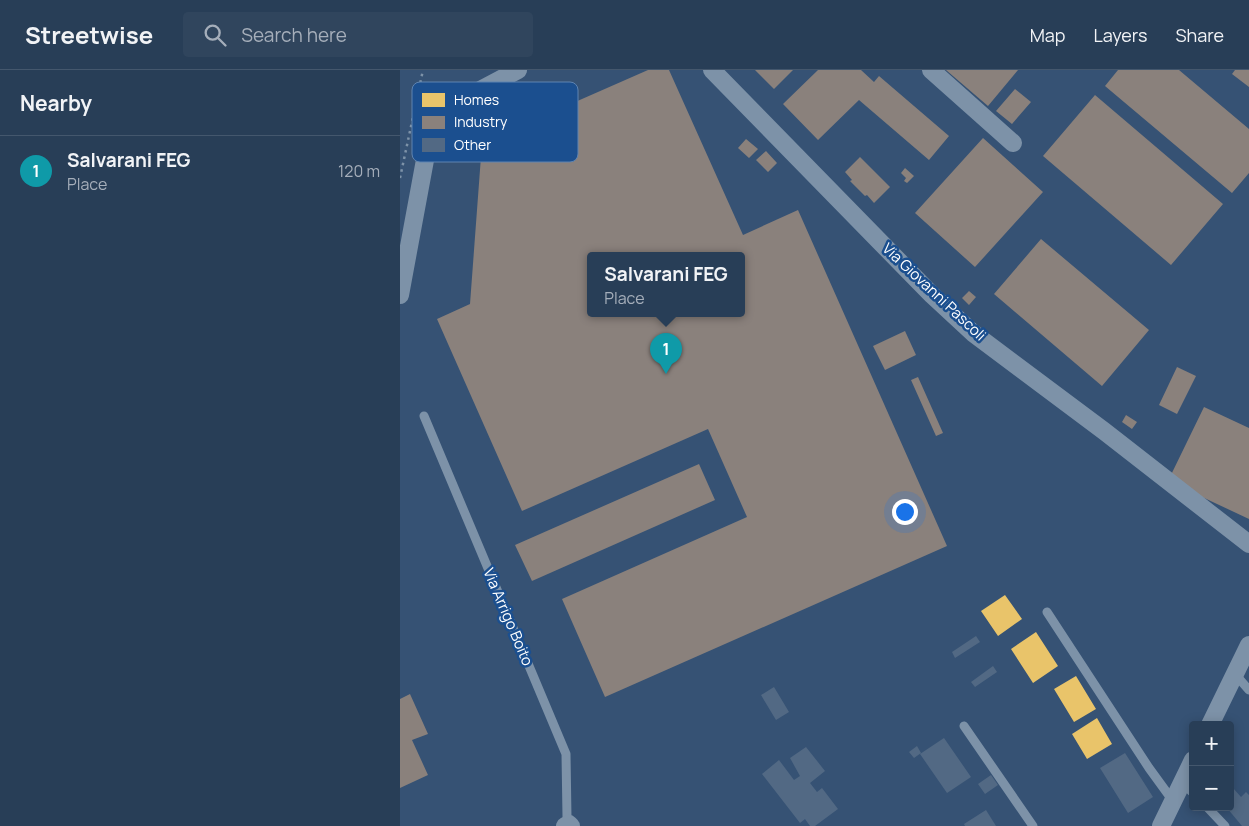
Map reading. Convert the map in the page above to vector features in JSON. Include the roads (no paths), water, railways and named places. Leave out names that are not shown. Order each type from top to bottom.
[{"type":"street","points":[[495,82],[518,70]]},
{"type":"street","name":"Via Giovanni Pascoli","points":[[712,70],[932,295],[973,333],[1104,431],[1249,544]]},
{"type":"street","points":[[931,70],[1013,143]]},
{"type":"street","points":[[400,295],[425,162]]},
{"type":"street","points":[[1212,721],[1249,645]]},
{"type":"street","points":[[1160,826],[1173,801],[1187,787],[1192,766]]},
{"type":"lane","name":"Via Arrigo Boito","points":[[424,416],[566,754],[568,825]]},
{"type":"lane","points":[[1047,612],[1149,768],[1173,801]]},
{"type":"lane","points":[[1235,674],[1249,690]]},
{"type":"lane","points":[[964,726],[1033,826]]},
{"type":"lane","points":[[1211,811],[1226,826]]},
{"type":"place","name":"Salvarani FEG","points":[[666,374]]}]
